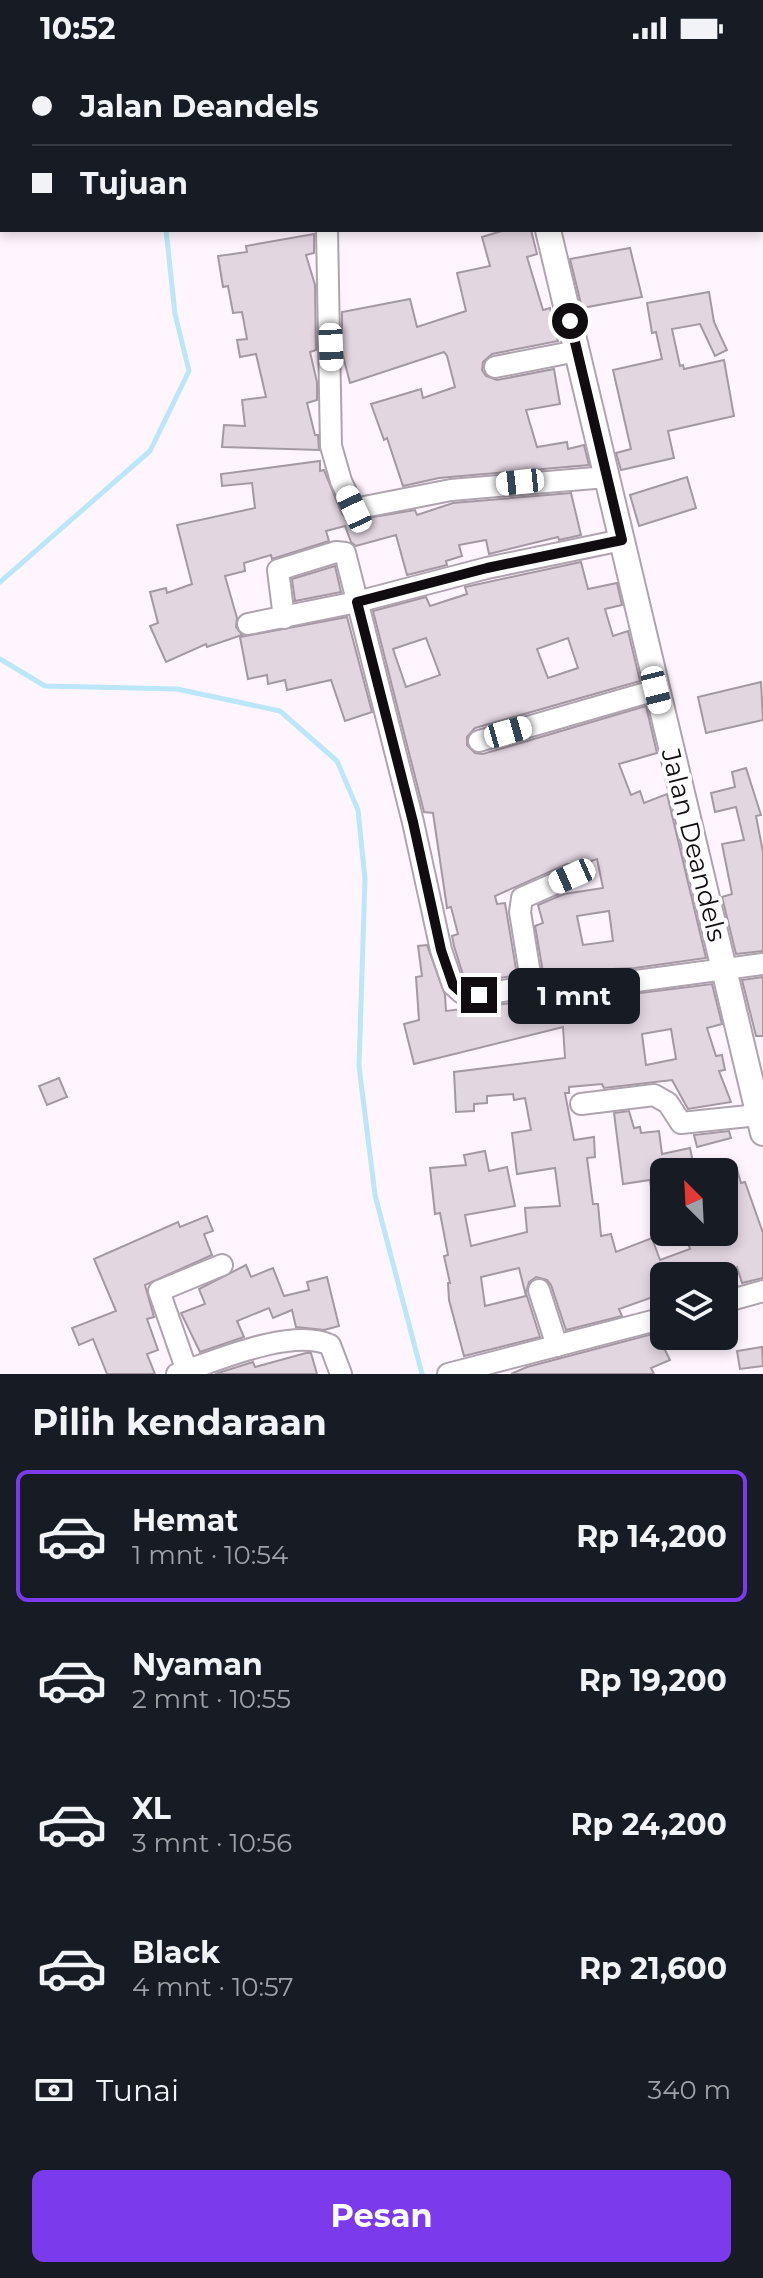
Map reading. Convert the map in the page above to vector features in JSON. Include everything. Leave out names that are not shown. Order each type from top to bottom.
[{"type":"street","points":[[327,232],[331,446],[341,481],[354,509],[451,490],[607,477]]},
{"type":"street","name":"Jalan Deandels","points":[[548,232],[761,1120]]},
{"type":"street","points":[[495,367],[577,351]]},
{"type":"street","points":[[248,624],[357,602],[487,568],[622,540]]},
{"type":"street","points":[[284,618],[278,570],[336,552],[345,553],[349,559],[413,822],[441,950],[453,985],[462,993],[479,995],[532,986],[636,981],[763,964]]},
{"type":"street","points":[[479,741],[656,690]]},
{"type":"street","points":[[532,986],[520,912],[522,898],[572,876]]},
{"type":"street","points":[[581,1104],[645,1094],[668,1103],[681,1123],[761,1120]]},
{"type":"street","points":[[222,1265],[159,1291],[182,1372],[271,1344],[305,1338],[330,1345],[341,1374]]},
{"type":"street","points":[[539,1290],[557,1346]]},
{"type":"street","points":[[738,1298],[763,1291]]},
{"type":"street","points":[[448,1374],[650,1322]]},
{"type":"building","points":[[498,232],[532,232],[537,254],[527,257],[543,310],[550,308],[558,341],[492,354],[483,362],[482,370],[486,376],[497,380],[554,369],[560,404],[526,410],[537,447],[567,442],[568,449],[584,445],[589,465],[439,478],[403,486],[387,438],[384,440],[371,404],[421,389],[423,398],[455,387],[447,356],[444,352],[350,383],[342,352],[342,312],[410,299],[417,327],[466,311],[457,273],[490,266],[482,237]]},
{"type":"building","points":[[314,234],[314,253],[306,255],[315,285],[316,350],[310,352],[317,382],[317,400],[307,403],[315,435],[318,435],[319,450],[222,447],[224,425],[245,426],[242,400],[266,397],[256,354],[240,357],[237,340],[247,339],[242,312],[233,313],[228,286],[223,287],[218,256],[247,252],[246,246]]},
{"type":"building","points":[[630,248],[642,297],[582,308],[570,259]]},
{"type":"building","points":[[709,292],[714,322],[727,350],[715,356],[700,324],[672,329],[680,366],[683,365],[684,369],[724,360],[734,416],[668,431],[674,458],[621,470],[616,453],[631,449],[613,370],[662,359],[656,332],[652,333],[647,303]]},
{"type":"building","points":[[320,461],[320,471],[324,470],[342,514],[350,521],[415,510],[417,515],[453,503],[571,493],[581,535],[559,540],[558,537],[489,554],[486,540],[459,545],[462,556],[446,561],[447,565],[407,575],[396,535],[356,546],[351,542],[345,526],[326,531],[329,541],[272,559],[271,555],[244,563],[245,571],[225,576],[237,618],[236,627],[242,635],[207,647],[206,644],[166,662],[150,626],[158,623],[150,592],[166,588],[167,593],[192,584],[177,525],[255,508],[252,483],[222,486],[221,474]]},
{"type":"building","points":[[687,477],[696,508],[639,526],[630,495]]},
{"type":"building","points":[[581,562],[588,589],[617,583],[622,605],[605,609],[613,636],[628,631],[640,681],[475,728],[467,737],[467,745],[475,753],[483,754],[646,706],[657,753],[619,764],[631,795],[640,791],[644,803],[667,794],[706,958],[635,968],[543,972],[535,926],[543,923],[538,905],[564,894],[603,888],[597,859],[579,865],[567,864],[495,896],[497,904],[505,903],[517,975],[476,982],[475,977],[464,978],[452,936],[458,934],[451,907],[447,908],[433,813],[424,812],[373,611],[426,597],[430,606],[467,594],[465,587]],"holes":[[[426,638],[440,675],[406,687],[393,649]],[[568,638],[578,668],[548,678],[537,649]],[[609,911],[613,941],[583,945],[577,916]]]},
{"type":"building","points":[[335,566],[341,592],[295,601],[292,579]]},
{"type":"building","points":[[347,617],[372,712],[345,721],[331,680],[287,690],[285,680],[268,684],[267,675],[248,679],[240,637]]},
{"type":"building","points":[[761,682],[763,720],[706,733],[698,697]]},
{"type":"building","points":[[746,768],[761,815],[756,816],[763,852],[763,951],[736,954],[722,897],[732,894],[722,844],[744,840],[736,807],[715,812],[711,793],[735,787],[732,772]]},
{"type":"building","points":[[427,945],[445,995],[446,1011],[552,998],[555,1010],[606,1005],[607,1015],[635,1009],[632,994],[712,984],[722,1024],[707,1028],[716,1056],[722,1055],[725,1070],[719,1071],[731,1102],[688,1109],[672,1080],[604,1088],[602,1084],[569,1087],[569,1093],[565,1093],[574,1140],[594,1137],[595,1157],[587,1158],[593,1204],[598,1204],[601,1236],[611,1234],[616,1252],[650,1239],[650,1246],[655,1246],[660,1260],[690,1249],[689,1246],[738,1246],[738,1173],[741,1183],[745,1182],[763,1233],[763,1278],[742,1283],[738,1262],[650,1262],[650,1298],[619,1309],[622,1316],[566,1330],[551,1285],[547,1280],[536,1277],[529,1282],[526,1293],[540,1337],[464,1356],[449,1300],[450,1283],[444,1256],[448,1255],[440,1213],[435,1214],[430,1168],[466,1165],[464,1155],[485,1151],[489,1171],[507,1167],[515,1206],[465,1215],[471,1246],[527,1232],[525,1208],[560,1206],[555,1168],[517,1174],[512,1133],[531,1130],[525,1098],[514,1100],[513,1094],[487,1096],[487,1103],[474,1104],[474,1111],[456,1112],[454,1072],[565,1058],[563,1027],[414,1064],[404,1024],[419,1020],[416,977],[422,976],[418,946]],"holes":[[[671,1029],[676,1059],[646,1065],[642,1034]],[[519,1268],[526,1296],[485,1306],[481,1277]]]},
{"type":"building","points":[[763,977],[763,1036],[756,1036],[742,980]]},
{"type":"building","points":[[59,1078],[67,1097],[47,1105],[39,1086]]},
{"type":"building","points":[[629,1111],[634,1128],[640,1127],[641,1133],[659,1131],[662,1154],[690,1148],[692,1158],[650,1158],[650,1180],[623,1184],[614,1113]]},
{"type":"building","points":[[729,1131],[731,1138],[697,1147],[694,1135]]},
{"type":"building","points":[[207,1216],[213,1231],[204,1234],[212,1255],[145,1285],[154,1317],[147,1319],[158,1350],[147,1354],[155,1374],[107,1374],[93,1339],[79,1345],[72,1328],[116,1311],[94,1259],[178,1222],[180,1227]]},
{"type":"building","points":[[246,1265],[251,1277],[273,1268],[284,1296],[309,1290],[307,1282],[327,1277],[339,1326],[324,1330],[296,1327],[292,1310],[273,1318],[269,1308],[237,1321],[244,1337],[200,1352],[181,1313],[205,1304],[199,1289]]},
{"type":"building","points":[[650,1335],[650,1350],[665,1350],[670,1360],[651,1368],[654,1374],[511,1374]]},
{"type":"building","points":[[762,1347],[763,1366],[740,1369],[737,1351]]},
{"type":"building","points":[[311,1353],[317,1374],[215,1374],[253,1362],[255,1367]]},
{"type":"waterway","points":[[0,582],[150,451],[189,371],[175,314],[166,232]]},
{"type":"waterway","points":[[0,659],[45,686],[177,689],[280,711],[337,761],[358,810],[365,879],[359,1066],[375,1195],[422,1374]]},
{"type":"route","points":[[479,995],[462,993],[453,985],[441,950],[413,822],[357,602],[487,568],[622,540],[570,321]]}]
